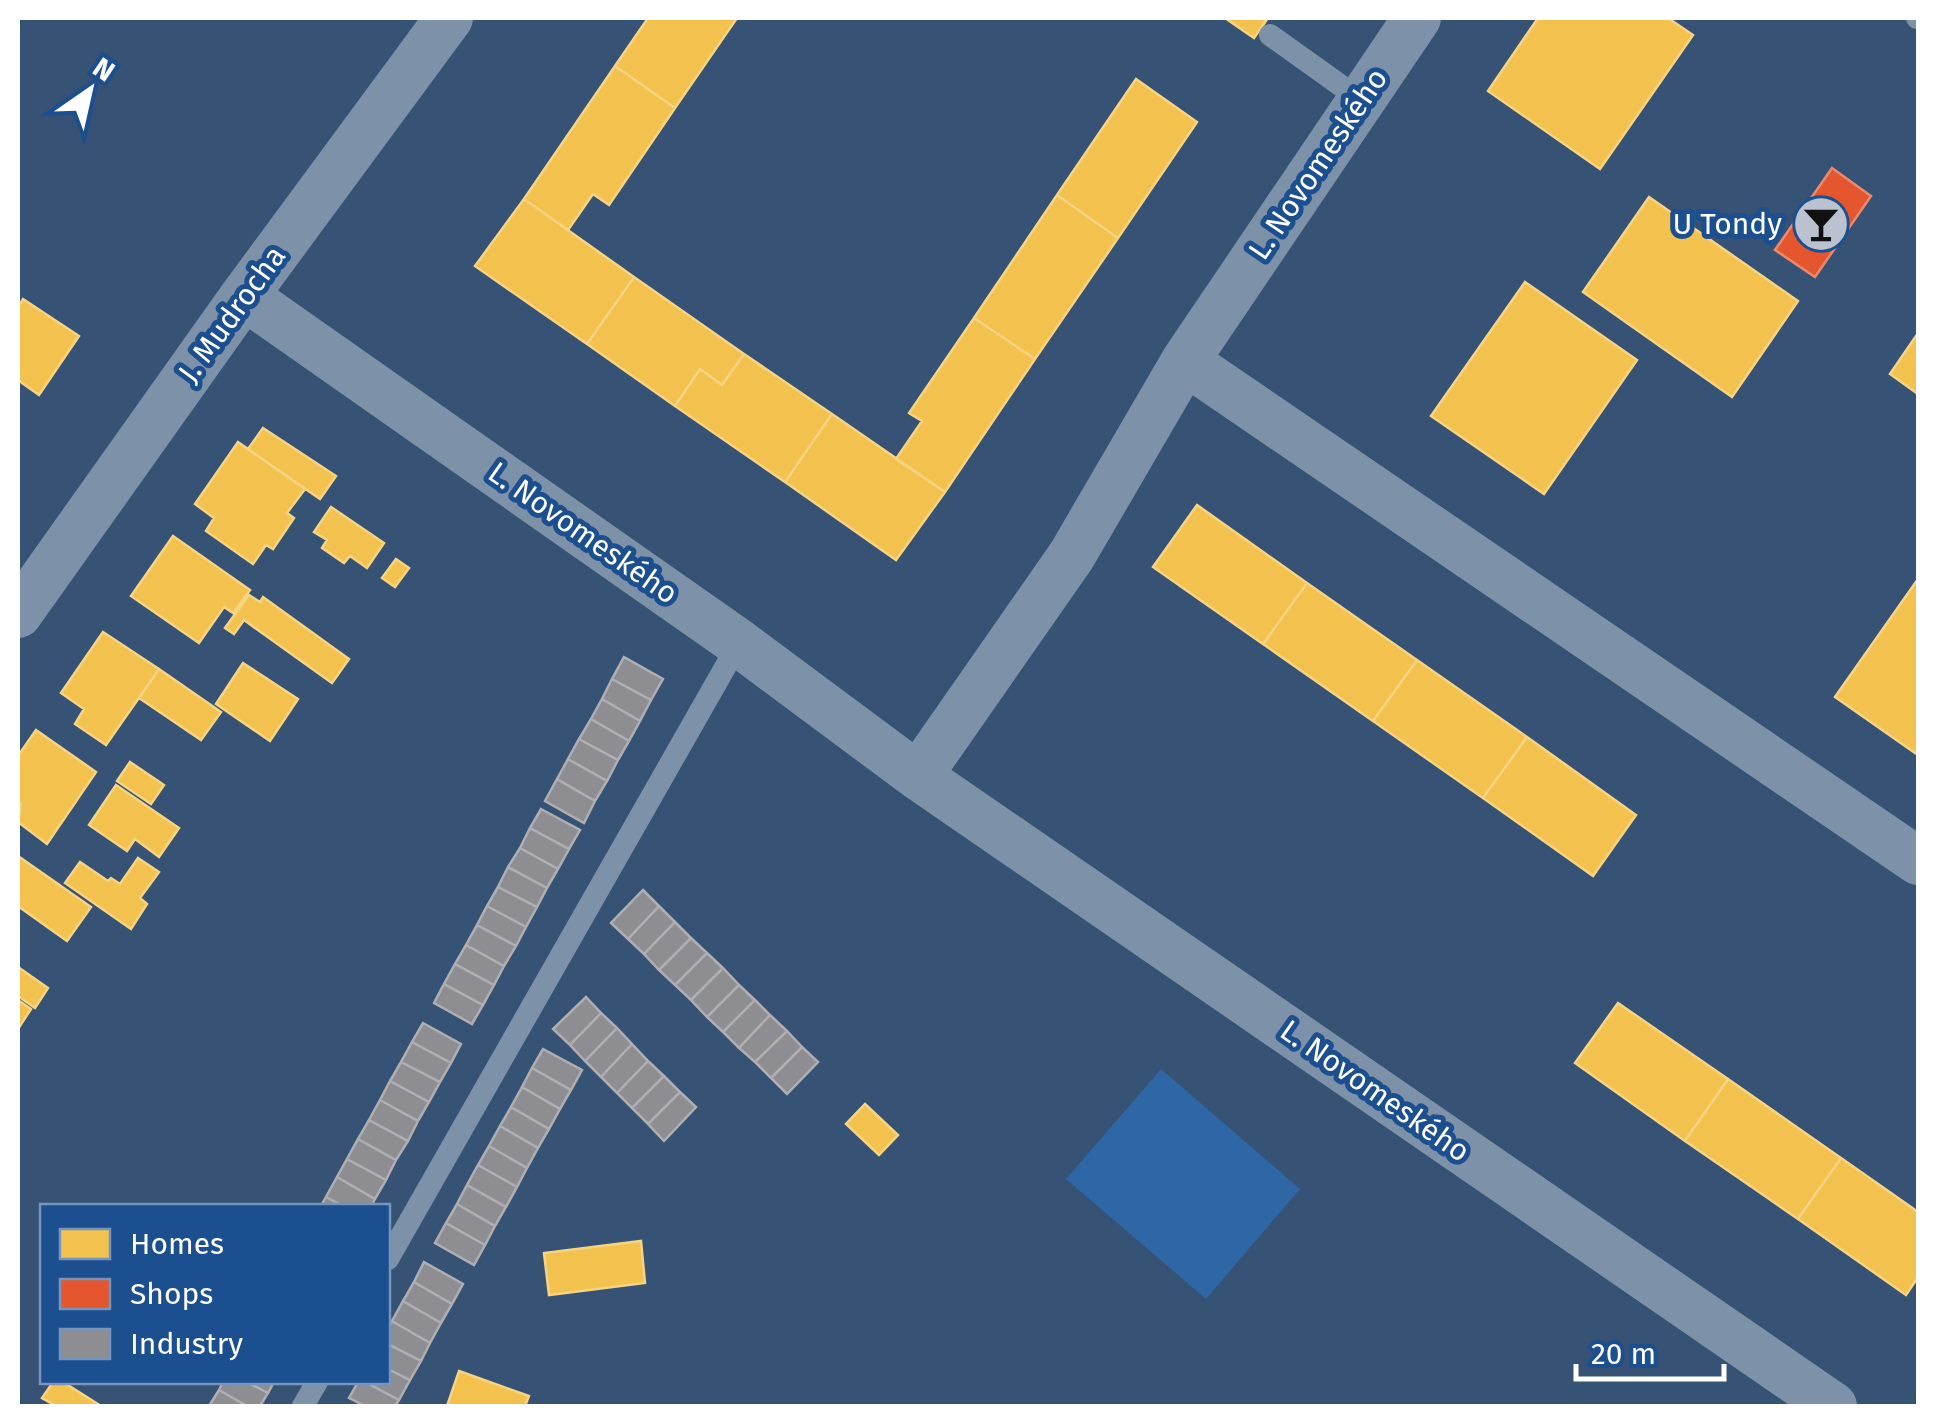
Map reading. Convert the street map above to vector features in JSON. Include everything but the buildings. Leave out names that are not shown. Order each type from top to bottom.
[{"type":"street","name":"J. Mudrocha","points":[[18,614],[244,296],[450,18]]},
{"type":"street","name":"L. Novomeského","points":[[918,776],[1072,556],[1184,361],[1417,18]]},
{"type":"street","name":"L. Novomeského","points":[[244,296],[740,642],[918,776],[1832,1406]]},
{"type":"street","points":[[1184,361],[1918,862]]},
{"type":"lane","points":[[1270,36],[1361,100]]},
{"type":"lane","points":[[390,1255],[740,642]]},
{"type":"lane","points":[[303,1406],[316,1384]]},
{"type":"shaded area","points":[[1161,1069],[1300,1189],[1206,1299],[1066,1179]]},
{"type":"place","name":"U Tondy","points":[[1821,224]]}]
